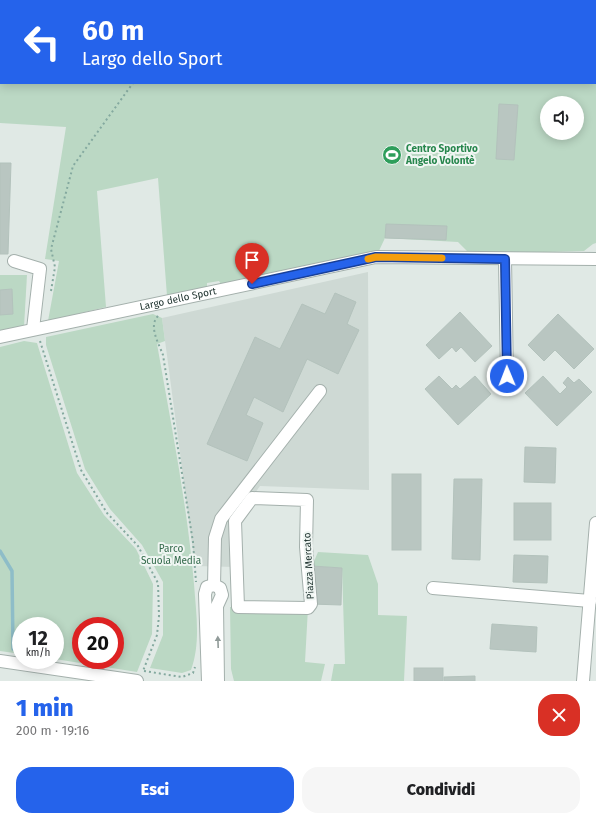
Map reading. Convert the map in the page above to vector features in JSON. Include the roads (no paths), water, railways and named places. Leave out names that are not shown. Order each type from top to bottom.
[{"type":"street","name":"Largo dello Sport","points":[[0,337],[36,328],[160,304],[376,257],[596,259]]},
{"type":"street","points":[[505,259],[507,376]]},
{"type":"street","points":[[14,261],[40,269],[36,328]]},
{"type":"street","points":[[218,681],[218,606],[222,595],[218,588],[215,538],[221,519],[320,391]]},
{"type":"street","name":"Piazza Mercato","points":[[252,498],[307,500],[306,547],[311,604],[308,608],[238,607],[237,587],[235,521],[252,498]]},
{"type":"street","points":[[583,681],[596,523]]},
{"type":"street","points":[[208,681],[204,594],[207,587],[237,587]]},
{"type":"street","points":[[433,588],[590,601]]},
{"type":"street","points":[[0,661],[140,676]]},
{"type":"waterway","points":[[0,551],[12,571],[13,617]]},
{"type":"place","name":"Centro Sportivo Angelo Volontè","points":[[392,155]]},
{"type":"park label","name":"Parco Scuola Media","points":[[171,554]]}]
